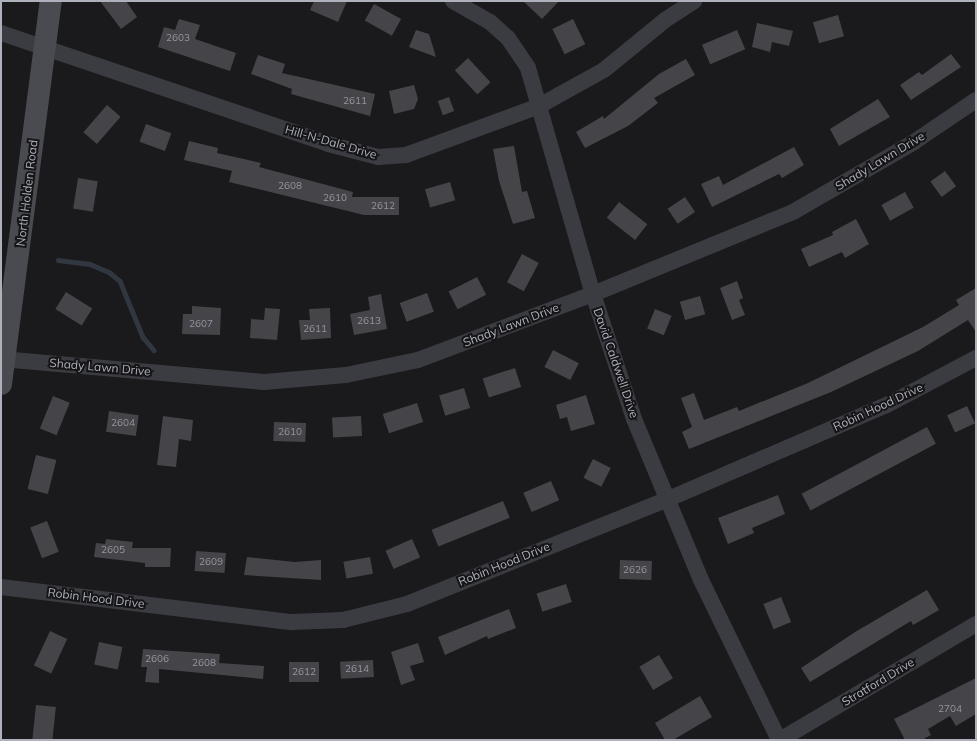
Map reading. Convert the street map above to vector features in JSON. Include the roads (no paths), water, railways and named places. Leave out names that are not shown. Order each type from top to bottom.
[{"type":"main road","name":"North Holden Road","points":[[1,384],[50,1]]},
{"type":"street","name":"David Caldwell Drive","points":[[453,1],[490,22],[508,38],[528,68],[593,294],[666,500],[701,580],[779,740]]},
{"type":"street","name":"Hill-N-Dale Drive","points":[[1,33],[328,144],[378,157],[406,155],[539,106],[604,70],[665,20],[694,1]]},
{"type":"street","name":"Shady Lawn Drive","points":[[3,359],[264,382],[346,375],[418,360],[593,294],[793,212],[914,142],[976,100]]},
{"type":"street","name":"Robin Hood Drive","points":[[1,587],[292,622],[343,620],[407,604],[666,500],[887,405],[976,358]]},
{"type":"street","name":"Stratford Drive","points":[[779,740],[976,624]]},
{"type":"waterway","points":[[58,260],[90,264],[109,272],[120,281],[143,337],[154,350]]}]
